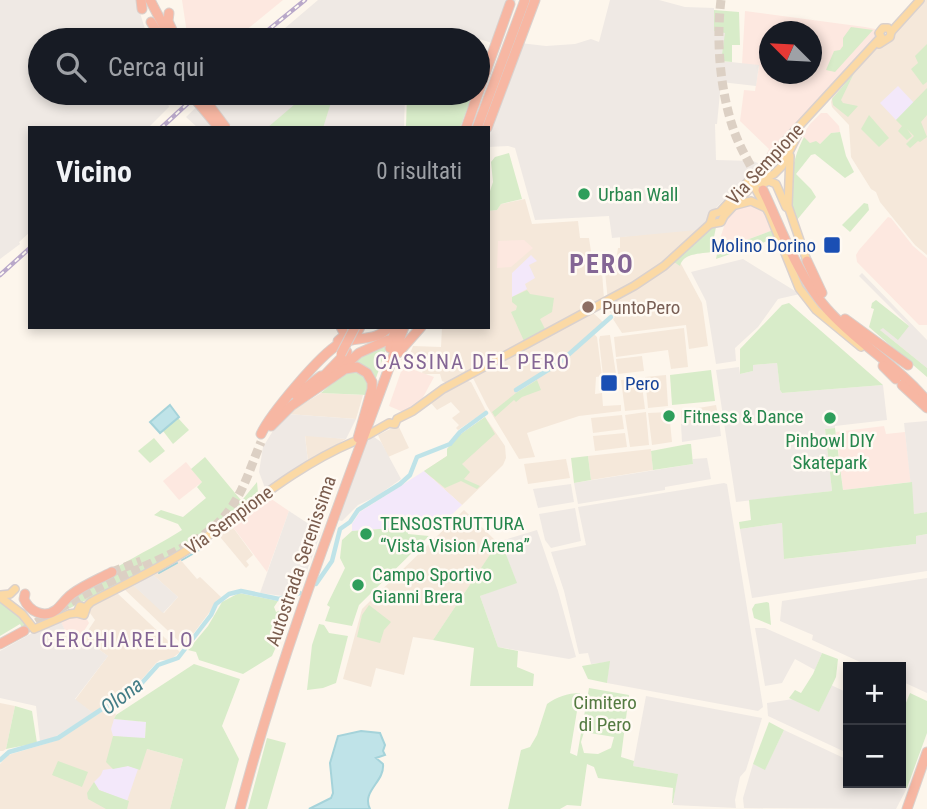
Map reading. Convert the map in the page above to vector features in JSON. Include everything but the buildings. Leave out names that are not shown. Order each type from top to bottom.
[{"type":"highway","points":[[490,93],[525,0]]},
{"type":"highway","points":[[487,126],[533,0]]},
{"type":"highway","points":[[487,126],[533,0]]},
{"type":"highway","points":[[490,48],[496,30],[512,1]]},
{"type":"highway","points":[[490,61],[512,1]]},
{"type":"highway","points":[[490,71],[512,1]]},
{"type":"highway","points":[[144,2],[159,28]]},
{"type":"highway","points":[[169,13],[171,28]]},
{"type":"highway","points":[[151,22],[156,28]]},
{"type":"highway","points":[[490,55],[496,30]]},
{"type":"highway","points":[[201,105],[221,126]]},
{"type":"highway","points":[[207,105],[222,126]]},
{"type":"highway","points":[[212,105],[222,126]]},
{"type":"highway","points":[[465,126],[471,105]]},
{"type":"highway","points":[[465,126],[474,105]]},
{"type":"highway","points":[[473,126],[479,105]]},
{"type":"highway","points":[[478,126],[486,105]]},
{"type":"highway","points":[[761,189],[830,309],[874,358],[927,408]]},
{"type":"highway","points":[[780,241],[812,292],[927,395]]},
{"type":"highway","points":[[807,261],[830,309],[908,365]]},
{"type":"highway","points":[[260,439],[270,416],[344,337],[346,332],[343,329]]},
{"type":"highway","points":[[260,439],[288,405],[326,375],[345,351],[357,329]]},
{"type":"highway","points":[[316,366],[341,344],[377,337],[387,329]]},
{"type":"highway","name":"Autostrada Serenissima","points":[[235,809],[286,642],[354,444],[389,353],[403,329]]},
{"type":"highway","name":"Autostrada Serenissima","points":[[240,809],[290,643],[404,329]]},
{"type":"highway","points":[[373,413],[399,352],[419,329]]},
{"type":"highway","points":[[321,386],[359,352],[388,340]]},
{"type":"highway","points":[[260,439],[282,407],[345,351]]},
{"type":"highway","points":[[271,426],[291,406],[349,367],[361,368],[369,376],[372,389],[354,444]]},
{"type":"highway","points":[[915,385],[927,401]]},
{"type":"highway","points":[[25,594],[24,602],[30,609],[49,614],[72,594],[112,572]]},
{"type":"highway","points":[[0,642],[31,626]]},
{"type":"highway","points":[[908,809],[927,752]]},
{"type":"highway","points":[[908,809],[927,763]]},
{"type":"main road","points":[[807,120],[882,38],[890,37],[889,30],[918,0]]},
{"type":"main road","name":"Via Sempione","points":[[369,435],[432,398],[440,389],[452,386],[651,276],[712,222],[713,214],[722,214],[761,189],[791,152],[807,120]]},
{"type":"main road","name":"Via Sempione","points":[[722,214],[807,120]]},
{"type":"main road","points":[[788,190],[791,152]]},
{"type":"main road","points":[[770,159],[786,178],[790,215]]},
{"type":"main road","points":[[760,170],[754,178],[761,189],[797,284],[806,299],[874,358]]},
{"type":"main road","points":[[761,189],[763,183],[774,183],[790,215],[807,261]]},
{"type":"main road","points":[[736,205],[755,201],[769,213]]},
{"type":"main road","name":"Via Sempione","points":[[31,626],[81,609],[94,597],[103,596],[181,554],[261,495],[325,456],[354,444]]},
{"type":"main road","points":[[0,596],[8,595],[15,589]]},
{"type":"main road","points":[[0,596],[22,614],[31,626]]},
{"type":"shaded area","points":[[0,0],[136,0],[145,28],[28,28],[28,105],[169,107],[150,126],[28,126],[28,234],[20,244],[0,259]]},
{"type":"shaded area","points":[[182,0],[283,0],[249,28],[186,28]]},
{"type":"shaded area","points":[[318,0],[516,0],[499,45],[490,42],[490,28],[285,28]]},
{"type":"shaded area","points":[[610,0],[659,0],[685,7],[714,8],[714,31],[726,32],[721,61],[759,65],[756,86],[721,82],[715,124],[716,160],[753,161],[760,164],[715,209],[710,210],[707,220],[697,230],[612,238],[609,216],[535,220],[515,148],[490,147],[490,130],[520,43],[546,46],[575,44],[591,39],[599,42]]},
{"type":"shaded area","points":[[923,0],[927,0],[927,255],[915,245],[871,189],[851,157],[849,125],[832,107],[831,102],[834,90],[883,41],[892,40],[896,31]]},
{"type":"shaded area","points":[[745,11],[820,21],[759,21],[759,66],[742,64]]},
{"type":"shaded area","points":[[822,21],[875,29],[878,36],[771,156],[767,153],[769,149],[740,121],[744,90],[755,91],[759,66],[759,84],[822,84]]},
{"type":"shaded area","points":[[898,86],[914,103],[896,120],[880,103]]},
{"type":"shaded area","points":[[198,105],[405,105],[404,126],[196,126],[186,117]]},
{"type":"shaded area","points":[[821,113],[827,113],[839,126],[840,132],[831,133],[820,144],[810,143],[802,136]]},
{"type":"shaded area","points":[[525,199],[532,224],[578,221],[580,238],[589,238],[594,272],[602,272],[604,299],[447,383],[442,381],[440,374],[422,374],[423,367],[416,367],[415,360],[401,360],[405,354],[410,354],[413,346],[441,347],[442,329],[490,329],[490,211],[497,210],[501,204]]},
{"type":"shaded area","points":[[751,203],[762,209],[773,230],[741,242],[720,239],[727,217],[738,208]]},
{"type":"shaded area","points":[[888,217],[927,258],[927,325],[919,325],[857,262],[856,255],[859,250]]},
{"type":"shaded area","points":[[697,230],[673,254],[679,260],[702,303],[708,346],[689,349],[686,325],[622,333],[613,319],[615,317],[603,305],[608,302],[605,271],[615,268],[620,237]]},
{"type":"shaded area","points":[[524,240],[533,248],[511,267],[497,268],[498,241]]},
{"type":"shaded area","points":[[531,255],[537,261],[529,265],[535,278],[525,284],[527,289],[512,297],[512,273]]},
{"type":"shaded area","points":[[743,259],[800,294],[778,299],[758,327],[735,348],[736,361],[716,364],[706,301],[691,272]]},
{"type":"shaded area","points":[[862,273],[927,340],[927,368],[880,330],[882,327],[909,326],[859,276]]},
{"type":"shaded area","points":[[592,312],[603,322],[592,332],[597,337],[602,376],[596,377],[595,394],[602,393],[603,406],[621,405],[621,411],[579,416],[527,433],[535,457],[519,459],[472,376]]},
{"type":"shaded area","points":[[684,328],[688,367],[671,369],[668,350],[616,357],[614,337]]},
{"type":"shaded area","points":[[610,335],[616,374],[603,376],[599,340],[600,336]]},
{"type":"shaded area","points":[[642,356],[644,371],[618,374],[616,359]]},
{"type":"shaded area","points":[[777,363],[782,393],[883,385],[887,420],[825,429],[832,491],[736,502],[716,370],[739,367],[740,374],[753,371],[753,365]]},
{"type":"shaded area","points":[[403,366],[434,377],[421,401],[403,412],[389,406]]},
{"type":"shaded area","points":[[666,375],[668,406],[648,408],[645,377]]},
{"type":"shaded area","points":[[641,378],[645,409],[625,411],[621,380]]},
{"type":"shaded area","points":[[465,380],[471,382],[486,411],[458,430],[456,428],[459,425],[452,418],[460,412],[451,402],[437,410],[431,403]]},
{"type":"shaded area","points":[[321,393],[363,395],[356,419],[287,414]]},
{"type":"shaded area","points":[[716,405],[719,420],[682,424],[681,411]]},
{"type":"shaded area","points":[[646,412],[649,445],[630,447],[625,415]]},
{"type":"shaded area","points":[[669,412],[672,442],[652,445],[648,413]]},
{"type":"shaded area","points":[[287,414],[356,419],[346,439],[305,436],[308,462],[265,488],[259,472],[263,447]]},
{"type":"shaded area","points":[[622,415],[624,429],[593,433],[591,418]]},
{"type":"shaded area","points":[[485,417],[505,446],[506,458],[503,465],[462,505],[424,471],[447,456],[447,449],[461,434]]},
{"type":"shaded area","points":[[719,420],[721,436],[682,442],[681,424]]},
{"type":"shaded area","points":[[927,421],[927,512],[914,514],[904,423]]},
{"type":"shaded area","points":[[398,425],[409,448],[388,457],[378,435]]},
{"type":"shaded area","points":[[884,426],[886,434],[905,432],[911,482],[843,490],[836,432]]},
{"type":"shaded area","points":[[625,433],[627,447],[595,451],[593,436]]},
{"type":"shaded area","points":[[305,435],[346,439],[308,462]]},
{"type":"shaded area","points":[[374,437],[381,442],[401,479],[377,496],[358,505],[342,521],[338,520],[365,440]]},
{"type":"shaded area","points":[[651,449],[653,470],[591,480],[588,456]]},
{"type":"shaded area","points":[[707,458],[711,479],[665,487],[665,490],[578,504],[574,483],[693,464],[693,459]]},
{"type":"shaded area","points":[[566,459],[570,478],[528,484],[524,464]]},
{"type":"shaded area","points":[[186,462],[202,482],[179,500],[163,481]]},
{"type":"shaded area","points":[[424,471],[462,505],[436,529],[407,527],[352,531],[352,524],[360,512]]},
{"type":"shaded area","points":[[571,484],[574,502],[538,508],[533,489]]},
{"type":"shaded area","points":[[727,484],[763,707],[758,711],[607,683],[609,662],[591,664],[588,653],[579,654],[564,591],[551,552],[586,545],[578,507]]},
{"type":"shaded area","points":[[264,494],[289,511],[267,572],[229,522]]},
{"type":"shaded area","points":[[575,508],[581,541],[551,548],[545,540],[539,514]]},
{"type":"shaded area","points":[[464,510],[498,543],[433,640],[413,637],[404,675],[376,668],[371,687],[343,679],[362,609]]},
{"type":"shaded area","points":[[289,511],[321,532],[300,590],[283,596],[260,593]]},
{"type":"shaded area","points":[[229,522],[253,555],[246,561],[249,565],[246,568],[216,532]]},
{"type":"shaded area","points":[[782,523],[785,559],[916,544],[916,536],[927,534],[927,571],[752,598],[740,529]]},
{"type":"shaded area","points":[[537,530],[558,591],[576,657],[569,659],[498,647],[480,596],[516,582],[501,541]]},
{"type":"shaded area","points":[[178,557],[197,579],[200,577],[221,597],[184,646],[122,587],[132,584],[164,613],[178,597],[151,573]]},
{"type":"shaded area","points":[[151,573],[178,597],[163,613],[132,584]]},
{"type":"shaded area","points":[[927,578],[927,693],[906,683],[906,662],[860,662],[812,640],[813,635],[780,621],[782,601]]},
{"type":"shaded area","points":[[117,593],[180,652],[170,660],[160,660],[130,693],[93,713],[75,700],[108,656],[83,638],[95,620],[85,606]]},
{"type":"shaded area","points":[[74,613],[85,616],[89,623],[73,648],[59,618]]},
{"type":"shaded area","points":[[59,618],[74,649],[83,638],[108,656],[75,699],[93,713],[55,737],[40,742],[36,706],[0,698],[0,651]]},
{"type":"shaded area","points":[[755,628],[765,628],[822,653],[815,670],[795,659],[782,683],[765,686]]},
{"type":"shaded area","points":[[831,685],[843,691],[843,751],[768,716],[767,703],[793,699],[819,712]]},
{"type":"shaded area","points":[[646,696],[762,718],[746,770],[740,777],[736,808],[673,805],[677,774],[633,766]]},
{"type":"shaded area","points":[[0,703],[15,706],[6,749],[3,751],[0,751]]},
{"type":"shaded area","points":[[108,708],[113,708],[116,715],[114,719],[147,749],[183,759],[170,809],[0,809],[0,764],[8,755],[55,741]]},
{"type":"shaded area","points":[[114,719],[146,722],[145,739],[113,736],[111,729]]},
{"type":"shaded area","points":[[784,730],[843,758],[843,788],[907,788],[896,809],[744,808],[743,798],[753,764],[765,769]]},
{"type":"shaded area","points":[[128,766],[138,769],[127,801],[99,790],[94,782],[103,770]]},
{"type":"green space","points":[[714,10],[739,12],[740,45],[732,45],[732,62],[721,61],[725,33],[714,31]]},
{"type":"green space","points":[[851,27],[873,30],[835,72],[826,70],[834,51],[843,46],[843,38]]},
{"type":"green space","points":[[927,44],[927,82],[923,85],[911,69],[918,63],[915,56]]},
{"type":"green space","points":[[854,73],[841,100],[843,103],[858,106],[848,117],[833,105],[832,99]]},
{"type":"green space","points":[[927,88],[927,115],[921,122],[927,137],[910,148],[906,144],[914,136],[907,129],[912,136],[907,140],[898,131],[902,126],[896,120]]},
{"type":"green space","points":[[294,105],[330,105],[324,126],[269,126]]},
{"type":"green space","points":[[407,105],[469,105],[461,126],[406,126]]},
{"type":"green space","points":[[869,115],[889,138],[879,147],[861,129]]},
{"type":"green space","points":[[840,132],[846,156],[854,172],[845,178],[815,154],[811,155],[796,174],[816,197],[796,221],[791,200],[791,179],[799,147],[804,137],[810,143],[816,141],[820,144],[831,133]]},
{"type":"green space","points":[[509,153],[522,199],[501,204],[497,210],[490,211],[493,182],[491,162],[495,157]]},
{"type":"green space","points":[[864,203],[868,204],[869,210],[850,232],[842,225]]},
{"type":"green space","points":[[713,225],[716,227],[711,252],[688,256],[680,266],[674,262]]},
{"type":"green space","points":[[773,230],[776,238],[716,259],[720,239],[741,242]]},
{"type":"green space","points":[[527,290],[530,294],[554,298],[552,312],[540,319],[545,329],[524,341],[511,312],[516,310],[517,306],[512,302],[512,297]]},
{"type":"green space","points":[[876,300],[909,326],[898,340],[883,328],[880,330],[927,368],[927,377],[869,327],[874,309],[871,308],[872,303]]},
{"type":"green space","points":[[789,303],[883,385],[782,393],[777,363],[753,365],[753,371],[740,374],[740,349],[782,305]]},
{"type":"green space","points":[[388,343],[375,381],[348,366],[355,358]]},
{"type":"green space","points":[[711,370],[715,401],[672,405],[670,375]]},
{"type":"green space","points":[[362,372],[369,386],[367,395],[321,393],[342,375]]},
{"type":"green space","points":[[537,380],[541,390],[516,402],[514,400],[495,417],[492,412]]},
{"type":"green space","points":[[485,417],[495,434],[462,464],[470,472],[464,479],[480,486],[477,489],[461,481],[445,488],[424,471],[447,456],[447,449],[461,434]]},
{"type":"green space","points":[[178,418],[189,430],[173,444],[163,431]]},
{"type":"green space","points":[[835,428],[843,490],[912,482],[914,514],[927,512],[927,534],[916,536],[916,544],[784,559],[782,523],[740,529],[739,522],[751,520],[749,500],[832,491],[825,429]]},
{"type":"green space","points":[[154,438],[165,451],[150,463],[138,451]]},
{"type":"green space","points":[[691,444],[693,464],[653,470],[651,451]]},
{"type":"green space","points":[[588,456],[591,480],[574,483],[571,458]]},
{"type":"green space","points":[[205,457],[240,499],[243,499],[257,482],[258,493],[199,540],[161,563],[60,613],[70,601],[99,578],[182,530],[178,524],[154,515],[161,510],[183,517],[206,498],[197,487],[202,482],[191,469]]},
{"type":"green space","name":"Campo Sportivo Gianni Brera","points":[[407,527],[408,534],[429,536],[359,605],[352,626],[325,621],[330,607],[327,605],[345,568],[340,558],[342,540],[352,531]]},
{"type":"green space","points":[[501,541],[517,583],[480,596],[498,647],[518,651],[517,667],[534,674],[533,686],[470,686],[474,648],[433,640]]},
{"type":"green space","points":[[239,593],[278,601],[274,607],[276,612],[283,609],[288,611],[284,629],[272,656],[243,674],[199,660],[196,652],[188,650],[208,626],[222,602]]},
{"type":"green space","points":[[0,600],[27,622],[25,633],[20,624],[0,636]]},
{"type":"green space","points":[[767,602],[771,625],[754,618],[752,609],[755,604]]},
{"type":"green space","points":[[369,605],[391,622],[384,630],[380,643],[357,637],[362,615]]},
{"type":"green space","points":[[319,624],[324,625],[329,633],[348,636],[336,683],[307,690],[312,645]]},
{"type":"green space","points":[[822,653],[838,659],[836,677],[819,712],[789,698],[795,690],[801,693]]},
{"type":"green space","points":[[610,661],[607,683],[588,679],[582,666]]},
{"type":"green space","points":[[194,664],[240,679],[222,726],[239,759],[225,809],[170,809],[183,759],[147,749],[140,770],[128,766],[113,769],[106,762],[113,736],[145,738],[146,722],[114,719],[116,715]]},
{"type":"green space","name":"Cimitero di Pero","points":[[589,688],[629,695],[621,757],[634,761],[633,766],[678,774],[673,803],[673,788],[598,778],[594,767],[587,764],[581,806],[567,805],[560,809],[508,809],[521,750],[530,747],[537,735],[547,704],[562,696],[580,693],[570,753],[577,756]],"holes":[[[584,732],[614,737],[611,748],[598,754],[584,753],[581,742]]]},
{"type":"green space","points":[[910,693],[927,701],[927,733],[907,788],[906,788],[906,703]]},
{"type":"green space","points":[[15,706],[32,711],[37,743],[6,749]]},
{"type":"green space","points":[[769,722],[784,730],[765,770],[753,764]]},
{"type":"green space","points":[[267,738],[286,743],[267,809],[248,809]]},
{"type":"green space","points":[[58,761],[88,772],[82,787],[52,775]]},
{"type":"green space","points":[[94,782],[99,790],[129,801],[127,809],[106,809],[88,799],[87,793]]},
{"type":"water","points":[[170,405],[179,417],[160,433],[150,422]]},
{"type":"water","points":[[361,731],[380,733],[385,745],[385,755],[376,758],[383,764],[383,770],[369,797],[370,809],[309,809],[331,798],[333,793],[330,763],[338,736]]},
{"type":"waterway","name":"Olona","points":[[516,390],[559,363],[611,317]]},
{"type":"waterway","name":"Olona","points":[[316,584],[332,561],[340,529],[350,522],[358,510],[400,484],[410,475],[417,457],[450,444],[460,432],[486,413]]},
{"type":"waterway","points":[[182,560],[203,548]]},
{"type":"waterway","points":[[159,573],[177,563]]},
{"type":"waterway","name":"Olona","points":[[0,760],[9,752],[58,738],[102,709],[132,694],[158,665],[178,658],[211,615],[216,604],[229,594],[241,591],[279,599],[300,593]]},
{"type":"tunnel","points":[[721,0],[719,49],[725,99],[736,137],[758,180]]},
{"type":"tunnel","points":[[25,630],[77,598],[180,549],[210,530],[235,502],[261,442]]},
{"type":"tunnel","points":[[112,572],[141,561]]},
{"type":"railway","points":[[271,28],[305,0]]},
{"type":"railway","points":[[163,126],[186,105]]},
{"type":"railway","points":[[0,275],[28,250]]},
{"type":"place","name":"Urban Wall","points":[[584,194]]},
{"type":"place","name":"Molino Dorino","points":[[832,245]]},
{"type":"place","name":"PuntoPero","points":[[588,307]]},
{"type":"place","name":"Pero","points":[[609,383]]},
{"type":"place","name":"Fitness & Dance","points":[[669,416]]},
{"type":"place","name":"Pinbowl DIY Skatepark","points":[[830,418]]},
{"type":"place","name":"TENSOSTRUTTURA “Vista Vision Arena”","points":[[366,534]]},
{"type":"place","name":"Campo Sportivo Gianni Brera","points":[[358,585]]},
{"type":"district","name":"PERO","points":[[602,264]]},
{"type":"district","name":"CASSINA DEL PERO","points":[[473,362]]},
{"type":"district","name":"CERCHIARELLO","points":[[118,640]]}]
